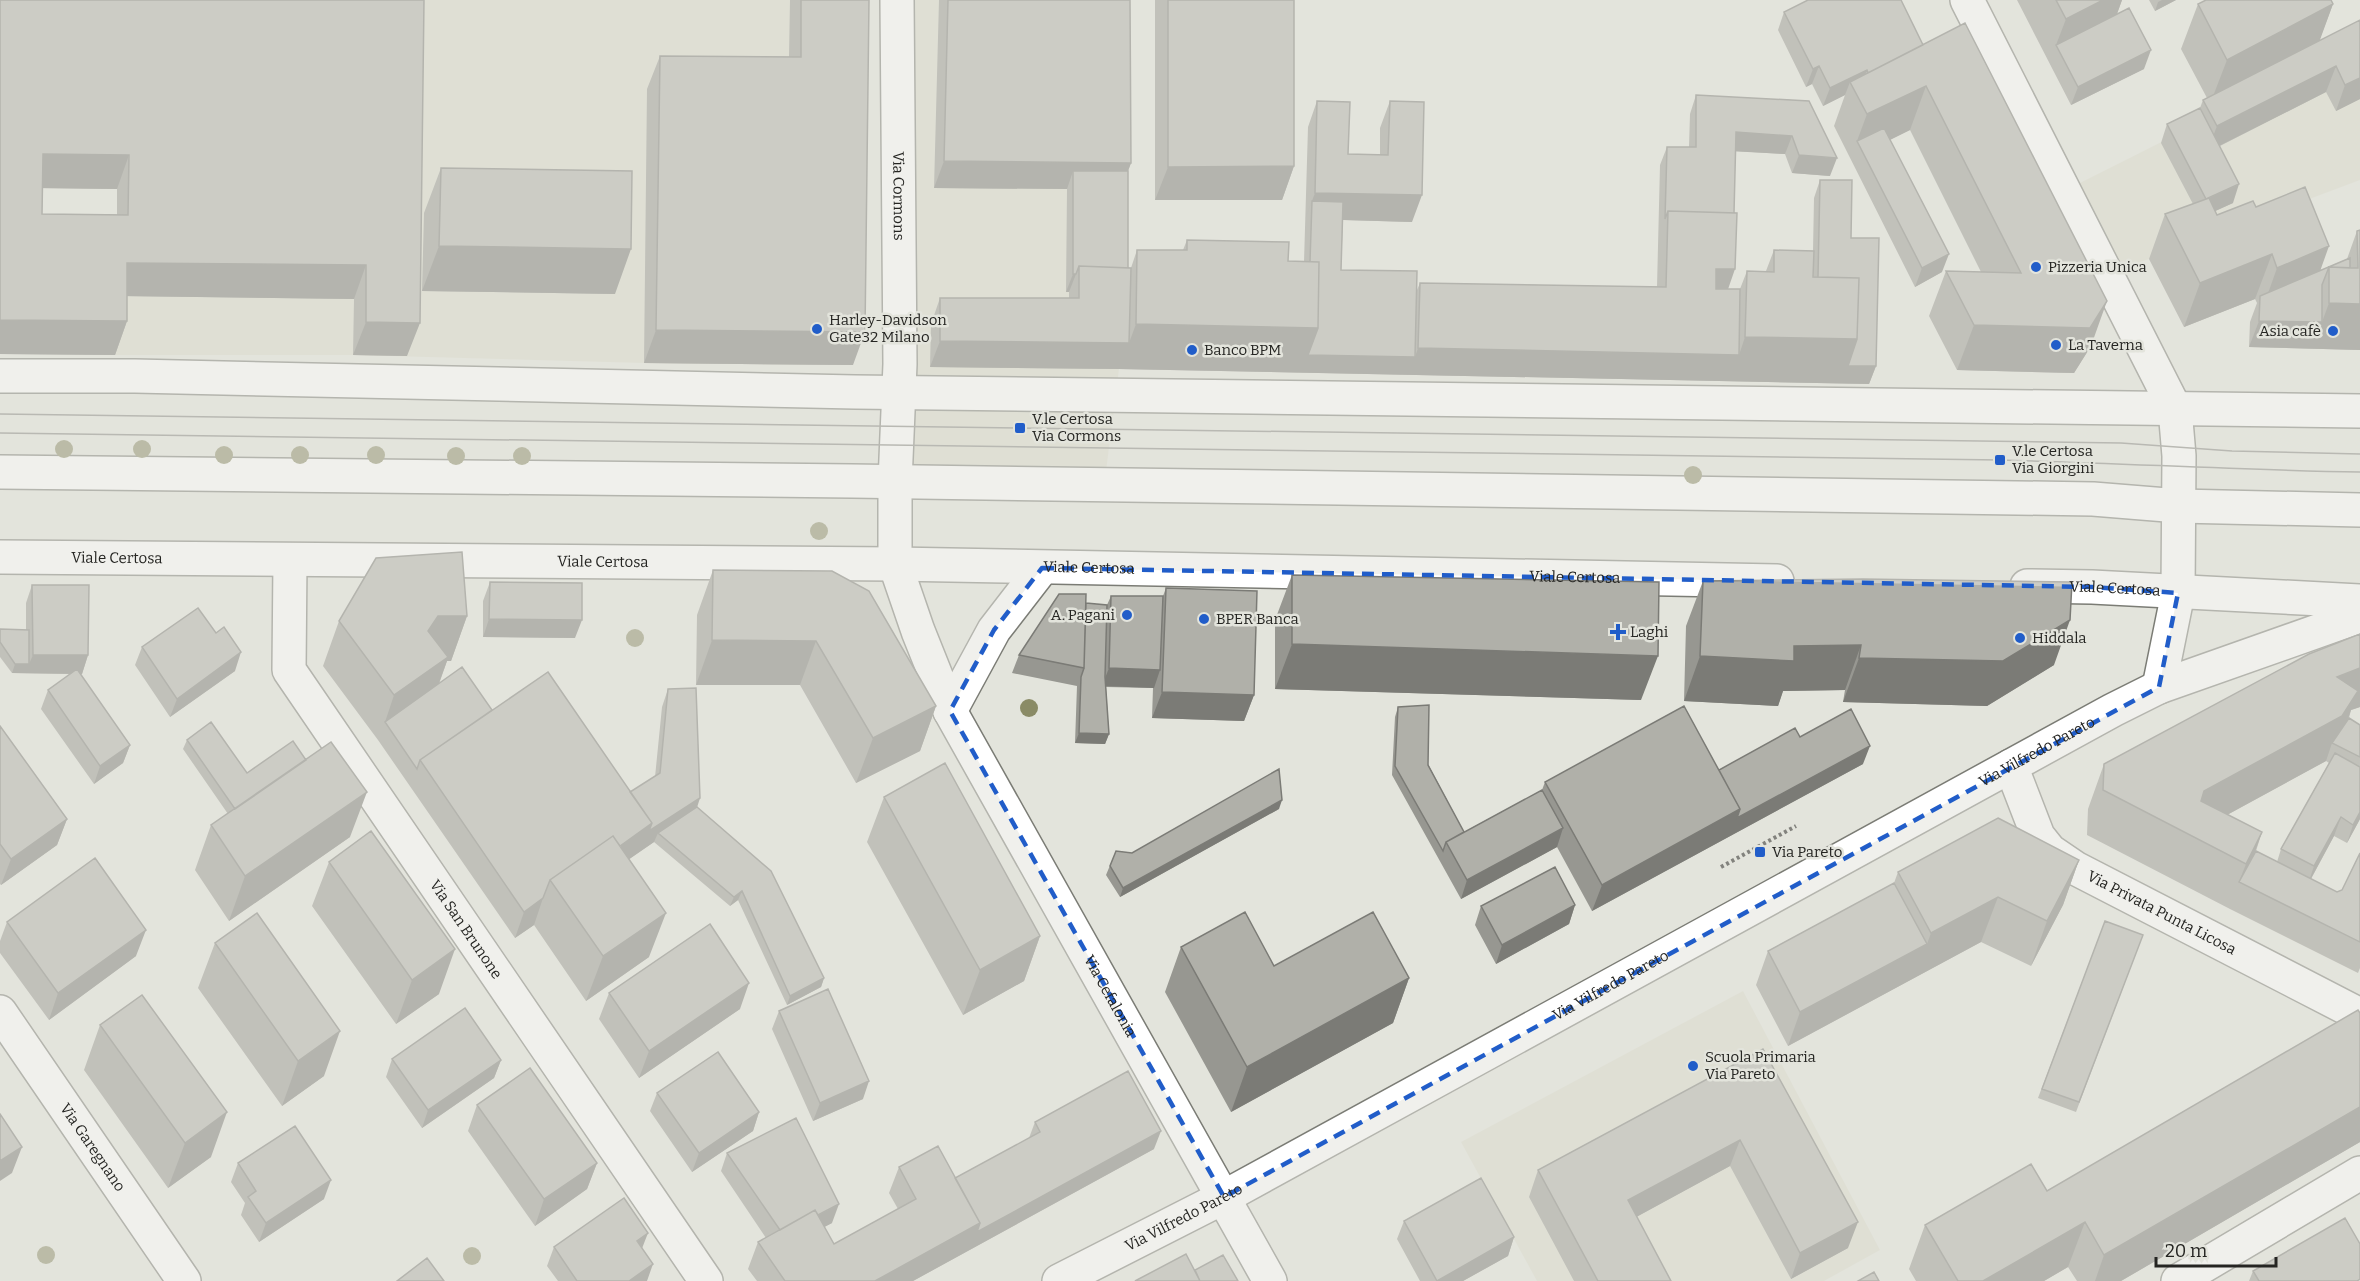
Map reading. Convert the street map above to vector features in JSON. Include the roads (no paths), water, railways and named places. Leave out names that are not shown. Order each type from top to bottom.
[{"type":"street","name":"Via Cormons","points":[[897,0],[899,392]]},
{"type":"street","points":[[1967,0],[2175,409],[2179,456],[2178,593]]},
{"type":"street","points":[[0,376],[135,376],[899,392],[2360,411]]},
{"type":"street","points":[[895,482],[899,392]]},
{"type":"street","points":[[0,472],[2093,499],[2179,506],[2360,510]]},
{"type":"street","name":"Via Cefalonia","points":[[895,482],[895,564],[918,632],[950,711],[1270,1281]]},
{"type":"street","name":"Viale Certosa","points":[[0,557],[895,564],[1806,582]]},
{"type":"street","name":"Via San Brunone","points":[[290,560],[289,670],[706,1281]]},
{"type":"street","points":[[950,711],[994,630],[1042,568]]},
{"type":"street","name":"Viale Certosa","points":[[1997,585],[2092,587],[2178,593],[2360,600]]},
{"type":"street","name":"Viale Certosa","points":[[2159,687],[2178,593]]},
{"type":"street","points":[[2159,687],[2360,616]]},
{"type":"street","name":"Via Vilfredo Pareto","points":[[1059,1281],[1224,1197],[2159,687]]},
{"type":"street","name":"Via Privata Punta Licosa","points":[[2011,766],[2038,836],[2050,850],[2075,868],[2360,1015]]},
{"type":"street","name":"Via Garegnano","points":[[0,1012],[184,1281]]},
{"type":"street","points":[[2178,1281],[2360,1173]]},
{"type":"tram line","points":[[0,414],[2121,443],[2232,451],[2360,454]]},
{"type":"tram line","points":[[0,433],[2000,460],[2360,472]]},
{"type":"place","name":"Pizzeria Unica","points":[[2036,267]]},
{"type":"place","name":"Harley-Davidson Gate32 Milano","points":[[817,329]]},
{"type":"place","name":"Asia cafè","points":[[2333,331]]},
{"type":"place","name":"La Taverna","points":[[2056,345]]},
{"type":"place","name":"Banco BPM","points":[[1192,350]]},
{"type":"place","name":"V.le Certosa Via Cormons","points":[[1020,428]]},
{"type":"place","name":"V.le Certosa Via Giorgini","points":[[2000,460]]},
{"type":"place","name":"A. Pagani","points":[[1127,615]]},
{"type":"place","name":"BPER Banca","points":[[1204,619]]},
{"type":"place","name":"Laghi","points":[[1618,632]]},
{"type":"place","name":"Hiddala","points":[[2020,638]]},
{"type":"place","name":"Via Pareto","points":[[1760,852]]},
{"type":"place","name":"Scuola Primaria Via Pareto","points":[[1693,1066]]}]
